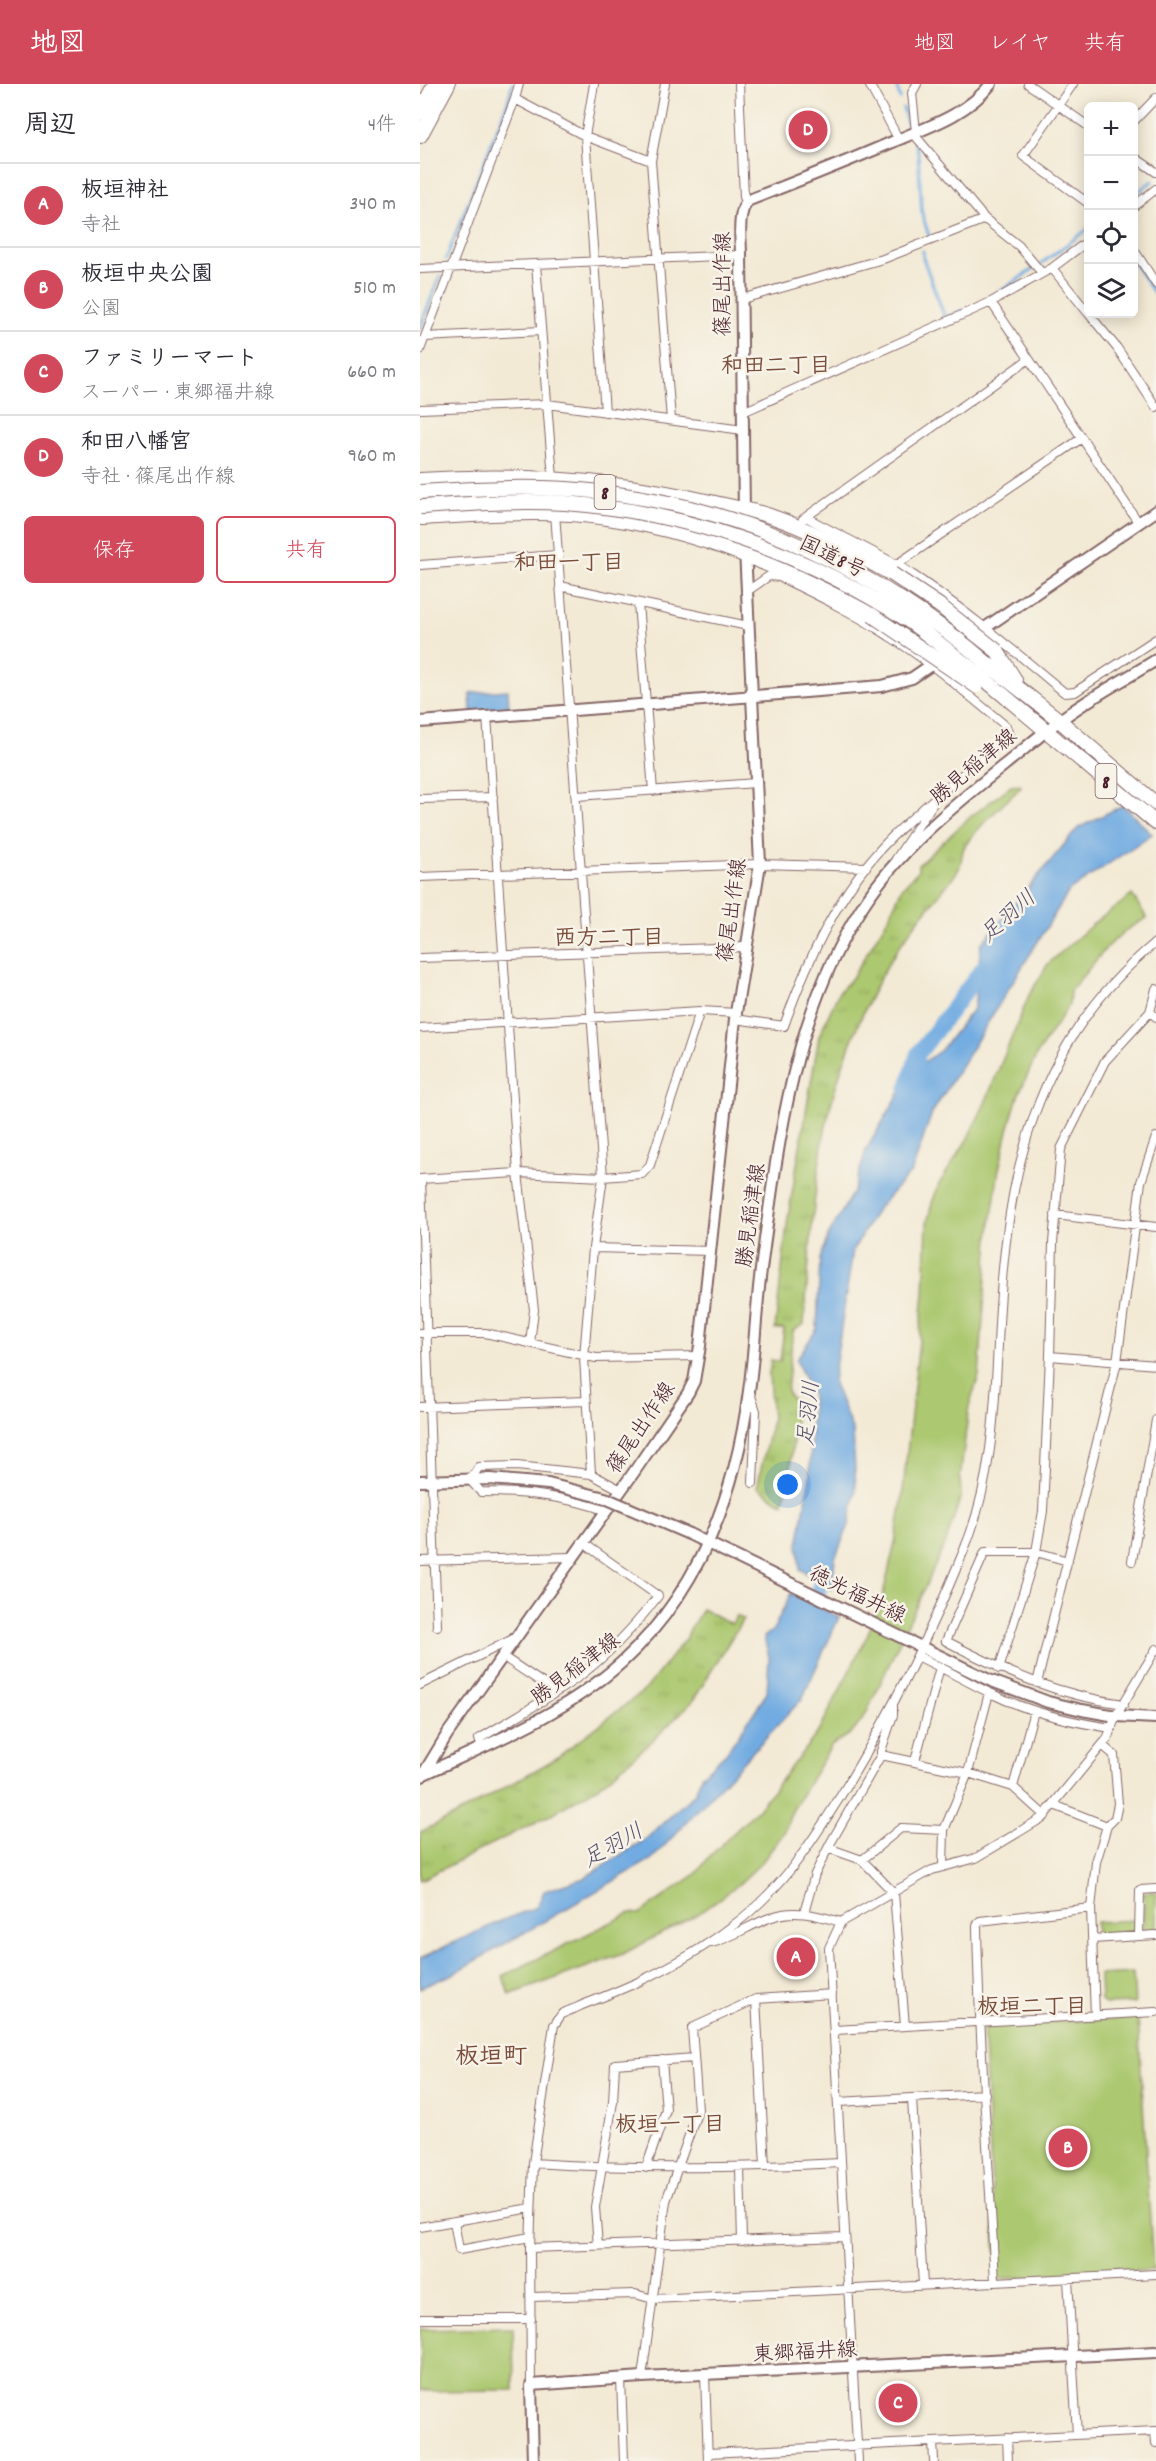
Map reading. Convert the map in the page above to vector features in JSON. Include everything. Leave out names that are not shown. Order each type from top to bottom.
[{"type":"highway","points":[[420,112],[435,84]]},
{"type":"highway","points":[[420,136],[448,84]]},
{"type":"highway","points":[[420,480],[463,477],[553,478],[657,490],[744,509]]},
{"type":"highway","name":"国道8号","points":[[420,492],[556,488],[645,498],[710,513],[783,539],[860,574],[924,613],[982,676],[1013,705],[1156,823]]},
{"type":"highway","name":"国道8号","points":[[420,507],[565,503],[637,512],[694,524],[778,553],[840,581],[906,620],[982,676],[1021,689],[1156,804]]},
{"type":"highway","name":"8","points":[[744,509],[800,521],[894,570],[997,651],[1021,689]]},
{"type":"highway","points":[[420,518],[555,513],[651,526],[683,534],[745,554],[802,578],[982,676]]},
{"type":"main road","points":[[747,201],[953,116],[972,104],[991,84]]},
{"type":"main road","name":"篠尾出作線","points":[[421,1776],[514,1638],[582,1542],[607,1511],[694,1381],[699,1356],[736,1016],[760,864],[744,509],[741,215],[747,201]]},
{"type":"main road","points":[[420,722],[882,686],[912,678],[984,626],[1156,511]]},
{"type":"main road","name":"勝見稲津線","points":[[421,1776],[532,1724],[576,1697],[619,1664],[650,1633],[677,1600],[712,1545],[739,1448],[749,1391],[762,1264],[793,1073],[821,987],[842,944],[862,906],[892,869],[913,844],[957,803],[1156,660]]},
{"type":"main road","name":"徳光福井線","points":[[420,1481],[531,1481],[605,1498],[689,1534],[922,1650],[989,1680],[1048,1702],[1116,1716],[1156,1718]]},
{"type":"main road","name":"東郷福井線","points":[[531,2385],[642,2377],[1156,2352]]},
{"type":"main road","points":[[531,2385],[533,2461]]},
{"type":"street","points":[[420,350],[519,84]]},
{"type":"street","points":[[594,84],[585,136],[605,411]]},
{"type":"street","points":[[665,84],[651,161],[671,420]]},
{"type":"street","points":[[739,84],[744,197],[747,201]]},
{"type":"street","points":[[869,84],[899,140]]},
{"type":"street","points":[[917,84],[912,93],[914,133],[985,219],[1019,246],[1042,273]]},
{"type":"street","points":[[1028,84],[1084,123]]},
{"type":"street","points":[[1073,84],[1023,156],[1084,199]]},
{"type":"street","points":[[1138,117],[1156,98]]},
{"type":"street","points":[[515,99],[585,136],[651,161]]},
{"type":"street","points":[[1138,159],[1156,172]]},
{"type":"street","points":[[1138,203],[1156,189]]},
{"type":"street","points":[[742,299],[883,259],[985,219]]},
{"type":"street","points":[[743,412],[991,302],[1052,268],[1084,245]]},
{"type":"street","points":[[420,269],[741,255]]},
{"type":"street","points":[[1138,256],[1156,284]]},
{"type":"street","points":[[536,264],[553,478]]},
{"type":"street","points":[[1052,268],[1084,307]]},
{"type":"street","points":[[991,302],[1138,522]]},
{"type":"street","points":[[1093,318],[1117,348],[1156,407]]},
{"type":"street","points":[[425,337],[542,331]]},
{"type":"street","points":[[800,521],[1029,359]]},
{"type":"street","points":[[420,409],[547,404],[743,430]]},
{"type":"street","points":[[1082,438],[894,570],[984,626],[1065,693],[1074,692],[1156,639]]},
{"type":"street","points":[[555,513],[603,1177],[593,1248],[584,1357],[591,1474]]},
{"type":"street","points":[[420,565],[558,555]]},
{"type":"street","points":[[420,1028],[700,1011],[784,1026],[797,988],[829,922],[866,867],[891,838],[1009,735],[1006,726],[931,665],[891,636],[849,612],[779,577],[769,576],[746,592]]},
{"type":"street","points":[[560,586],[748,626]]},
{"type":"street","points":[[639,603],[653,791]]},
{"type":"street","points":[[487,716],[518,1173],[534,1310],[530,1343]]},
{"type":"street","points":[[577,796],[756,783]]},
{"type":"street","points":[[420,799],[493,797]]},
{"type":"street","points":[[892,869],[899,852],[928,813],[936,798]]},
{"type":"street","points":[[420,877],[760,864],[866,867]]},
{"type":"street","points":[[531,2385],[530,2238],[533,2163],[555,2025],[563,2014],[641,1980],[705,1946],[761,1903],[794,1868],[868,1751],[922,1650],[966,1546],[983,1491],[991,1447],[1000,1299],[1006,1244],[1027,1130],[1047,1080],[1064,1046],[1087,1014],[1129,964],[1156,942]]},
{"type":"street","points":[[420,958],[746,947]]},
{"type":"street","points":[[999,1669],[1036,1552],[1043,1511],[1055,1215],[1061,1149],[1106,1060],[1153,1015],[1156,989]]},
{"type":"street","points":[[437,1626],[429,1406],[423,1333],[420,1179],[518,1173],[603,1177],[642,1174],[650,1165],[700,1011]]},
{"type":"street","points":[[1037,1683],[1117,1362],[1142,1175],[1156,1137]]},
{"type":"street","points":[[1055,1215],[1156,1227]]},
{"type":"street","points":[[593,1248],[711,1251]]},
{"type":"street","points":[[423,1333],[485,1333],[584,1357],[699,1356]]},
{"type":"street","points":[[1050,1356],[1156,1365]]},
{"type":"street","points":[[749,1391],[756,1411],[753,1484]]},
{"type":"street","points":[[420,1407],[586,1401]]},
{"type":"street","points":[[1132,1561],[1156,1420]]},
{"type":"street","points":[[607,1511],[583,1502],[536,1494],[481,1492],[470,1480],[479,1467],[492,1466],[591,1474],[621,1490]]},
{"type":"street","points":[[482,1747],[480,1739],[556,1692],[597,1662],[635,1626],[658,1596],[582,1542]]},
{"type":"street","points":[[1068,1560],[1036,1552],[985,1552],[946,1641],[999,1669],[1037,1683],[1075,1696],[1124,1704]]},
{"type":"street","points":[[420,1561],[572,1557]]},
{"type":"street","points":[[420,1685],[514,1638]]},
{"type":"street","points":[[858,2461],[829,1948],[842,1922],[932,1870],[976,1858],[1045,1816],[1102,1745],[1116,1716],[1156,1649]]},
{"type":"street","points":[[922,1650],[940,1667],[989,1693],[1034,1711],[1080,1723],[1112,1728]]},
{"type":"street","points":[[502,1656],[556,1692]]},
{"type":"street","points":[[915,1761],[940,1667]]},
{"type":"street","points":[[943,1866],[944,1830],[968,1773],[989,1693]]},
{"type":"street","points":[[804,1913],[815,1874],[881,1755],[893,1715],[893,1703]]},
{"type":"street","points":[[1013,1786],[1034,1711]]},
{"type":"street","points":[[1095,2015],[1091,1908],[1096,1862],[1107,1826],[1115,1818],[1118,1804],[1114,1755],[1102,1745]]},
{"type":"street","points":[[881,1755],[968,1773],[1013,1786],[1045,1816]]},
{"type":"street","points":[[1054,1805],[1107,1826]]},
{"type":"street","points":[[862,1860],[901,1828],[944,1830]]},
{"type":"street","points":[[828,1848],[862,1860],[894,1893],[905,2025]]},
{"type":"street","points":[[1139,1936],[1140,1890],[1156,1889]]},
{"type":"street","points":[[995,2282],[985,2094],[978,2021],[977,1925],[980,1921],[1091,1908]]},
{"type":"street","points":[[705,1946],[732,1938],[775,1916],[804,1913],[842,1922]]},
{"type":"street","points":[[1092,1938],[1156,1935]]},
{"type":"street","points":[[642,2377],[666,2201],[698,2110],[692,2028],[756,1999],[832,1994]]},
{"type":"street","points":[[756,1999],[765,2166]]},
{"type":"street","points":[[835,2030],[1156,2012]]},
{"type":"street","points":[[598,2246],[595,2207],[613,2102],[615,2064],[694,2058]]},
{"type":"street","points":[[646,2168],[666,2110],[662,2060]]},
{"type":"street","points":[[838,2102],[985,2094]]},
{"type":"street","points":[[912,2099],[923,2285]]},
{"type":"street","points":[[533,2163],[603,2168],[679,2169],[841,2163]]},
{"type":"street","points":[[740,2167],[742,2241]]},
{"type":"street","points":[[420,2227],[531,2208]]},
{"type":"street","points":[[454,2221],[459,2250],[530,2238]]},
{"type":"street","points":[[530,2248],[844,2237]]},
{"type":"street","points":[[531,2297],[635,2294],[653,2299],[1156,2274]]},
{"type":"street","points":[[1068,2279],[1077,2435]]},
{"type":"street","points":[[420,2319],[531,2319]]},
{"type":"street","points":[[705,2374],[708,2457],[857,2446],[1156,2431],[1156,2443]]},
{"type":"street","points":[[621,2379],[624,2461]]},
{"type":"street","points":[[1007,2438],[1008,2461]]},
{"type":"street","points":[[933,2442],[934,2461]]},
{"type":"green space","points":[[1020,785],[1021,787],[984,823],[963,849],[957,872],[887,965],[851,1041],[833,1096],[819,1169],[804,1324],[793,1331],[787,1392],[799,1408],[795,1419],[790,1474],[783,1504],[757,1487],[772,1420],[769,1374],[771,1360],[780,1362],[784,1329],[775,1329],[788,1217],[819,1036],[839,992],[852,978],[890,915],[902,888],[918,871],[918,865],[969,818],[1011,786]]},
{"type":"green space","points":[[1132,895],[1147,918],[1129,928],[1108,946],[1070,991],[1069,1005],[1037,1054],[1018,1096],[999,1169],[989,1237],[979,1375],[969,1406],[960,1479],[961,1496],[946,1542],[865,1716],[853,1732],[831,1746],[792,1811],[784,1833],[762,1862],[739,1884],[698,1914],[623,1954],[509,1995],[503,1976],[630,1913],[639,1914],[696,1874],[709,1857],[758,1809],[819,1731],[867,1636],[883,1594],[895,1543],[902,1500],[924,1293],[927,1223],[939,1184],[967,1140],[985,1103],[1029,995],[1048,964],[1093,924]]},
{"type":"green space","points":[[702,1609],[732,1624],[736,1616],[743,1619],[693,1701],[648,1745],[598,1787],[548,1816],[420,1880],[420,1832],[456,1815],[555,1759],[646,1689],[685,1639]]},
{"type":"green space","points":[[1144,1892],[1156,1892],[1156,1931],[1143,1932]]},
{"type":"green space","points":[[1137,1920],[1137,1932],[1096,1934],[1096,1922]]},
{"type":"green space","points":[[1133,1973],[1135,2003],[1105,2004],[1101,2001],[1100,1975]]},
{"type":"green space","points":[[1138,2018],[1153,2270],[997,2279],[983,2025]]},
{"type":"green space","points":[[513,2327],[514,2390],[420,2391],[420,2329]]},
{"type":"water","points":[[508,690],[509,709],[471,712],[470,693]]},
{"type":"water","points":[[1123,805],[1152,834],[1069,891],[932,1113],[912,1171],[878,1208],[853,1250],[833,1381],[853,1432],[856,1490],[849,1525],[835,1558],[832,1589],[800,1569],[798,1545],[810,1476],[812,1394],[796,1360],[817,1329],[820,1259],[828,1236],[854,1190],[866,1150],[913,1070],[941,1050],[974,1008],[981,944],[1078,828]]},
{"type":"water","points":[[791,1593],[839,1617],[802,1699],[652,1859],[453,1974],[420,1988],[420,1958],[537,1907],[544,1891],[584,1878],[646,1839],[695,1793],[701,1776],[727,1752],[767,1693],[769,1657],[764,1637],[773,1630]]},
{"type":"waterway","points":[[446,259],[508,101],[512,84]]},
{"type":"waterway","points":[[896,84],[900,99]]},
{"type":"waterway","points":[[903,108],[907,124]]},
{"type":"waterway","points":[[914,141],[918,152],[922,214],[929,236]]},
{"type":"waterway","points":[[1138,192],[1152,181]]},
{"type":"waterway","points":[[1042,263],[1084,232]]},
{"type":"waterway","points":[[923,251],[923,258],[945,318],[963,310]]},
{"type":"waterway","points":[[1135,264],[1156,296]]},
{"type":"waterway","points":[[989,299],[1032,270]]},
{"type":"waterway","points":[[420,328],[440,276]]},
{"type":"waterway","name":"足羽川","points":[[907,1090],[918,1054],[990,959]]},
{"type":"waterway","name":"足羽川","points":[[806,1626],[825,1572],[825,1562]]},
{"type":"place","name":"和田八幡宮","points":[[808,130]]},
{"type":"place","name":"板垣神社","points":[[796,1957]]},
{"type":"place","name":"板垣中央公園","points":[[1068,2148]]},
{"type":"place","name":"ファミリーマート","points":[[898,2403]]},
{"type":"district","name":"和田二丁目","points":[[776,364]]},
{"type":"district","name":"和田一丁目","points":[[569,561]]},
{"type":"district","name":"西方二丁目","points":[[609,936]]},
{"type":"district","name":"板垣二丁目","points":[[1032,2005]]},
{"type":"district","name":"板垣町","points":[[491,2055]]},
{"type":"district","name":"板垣一丁目","points":[[670,2123]]}]
